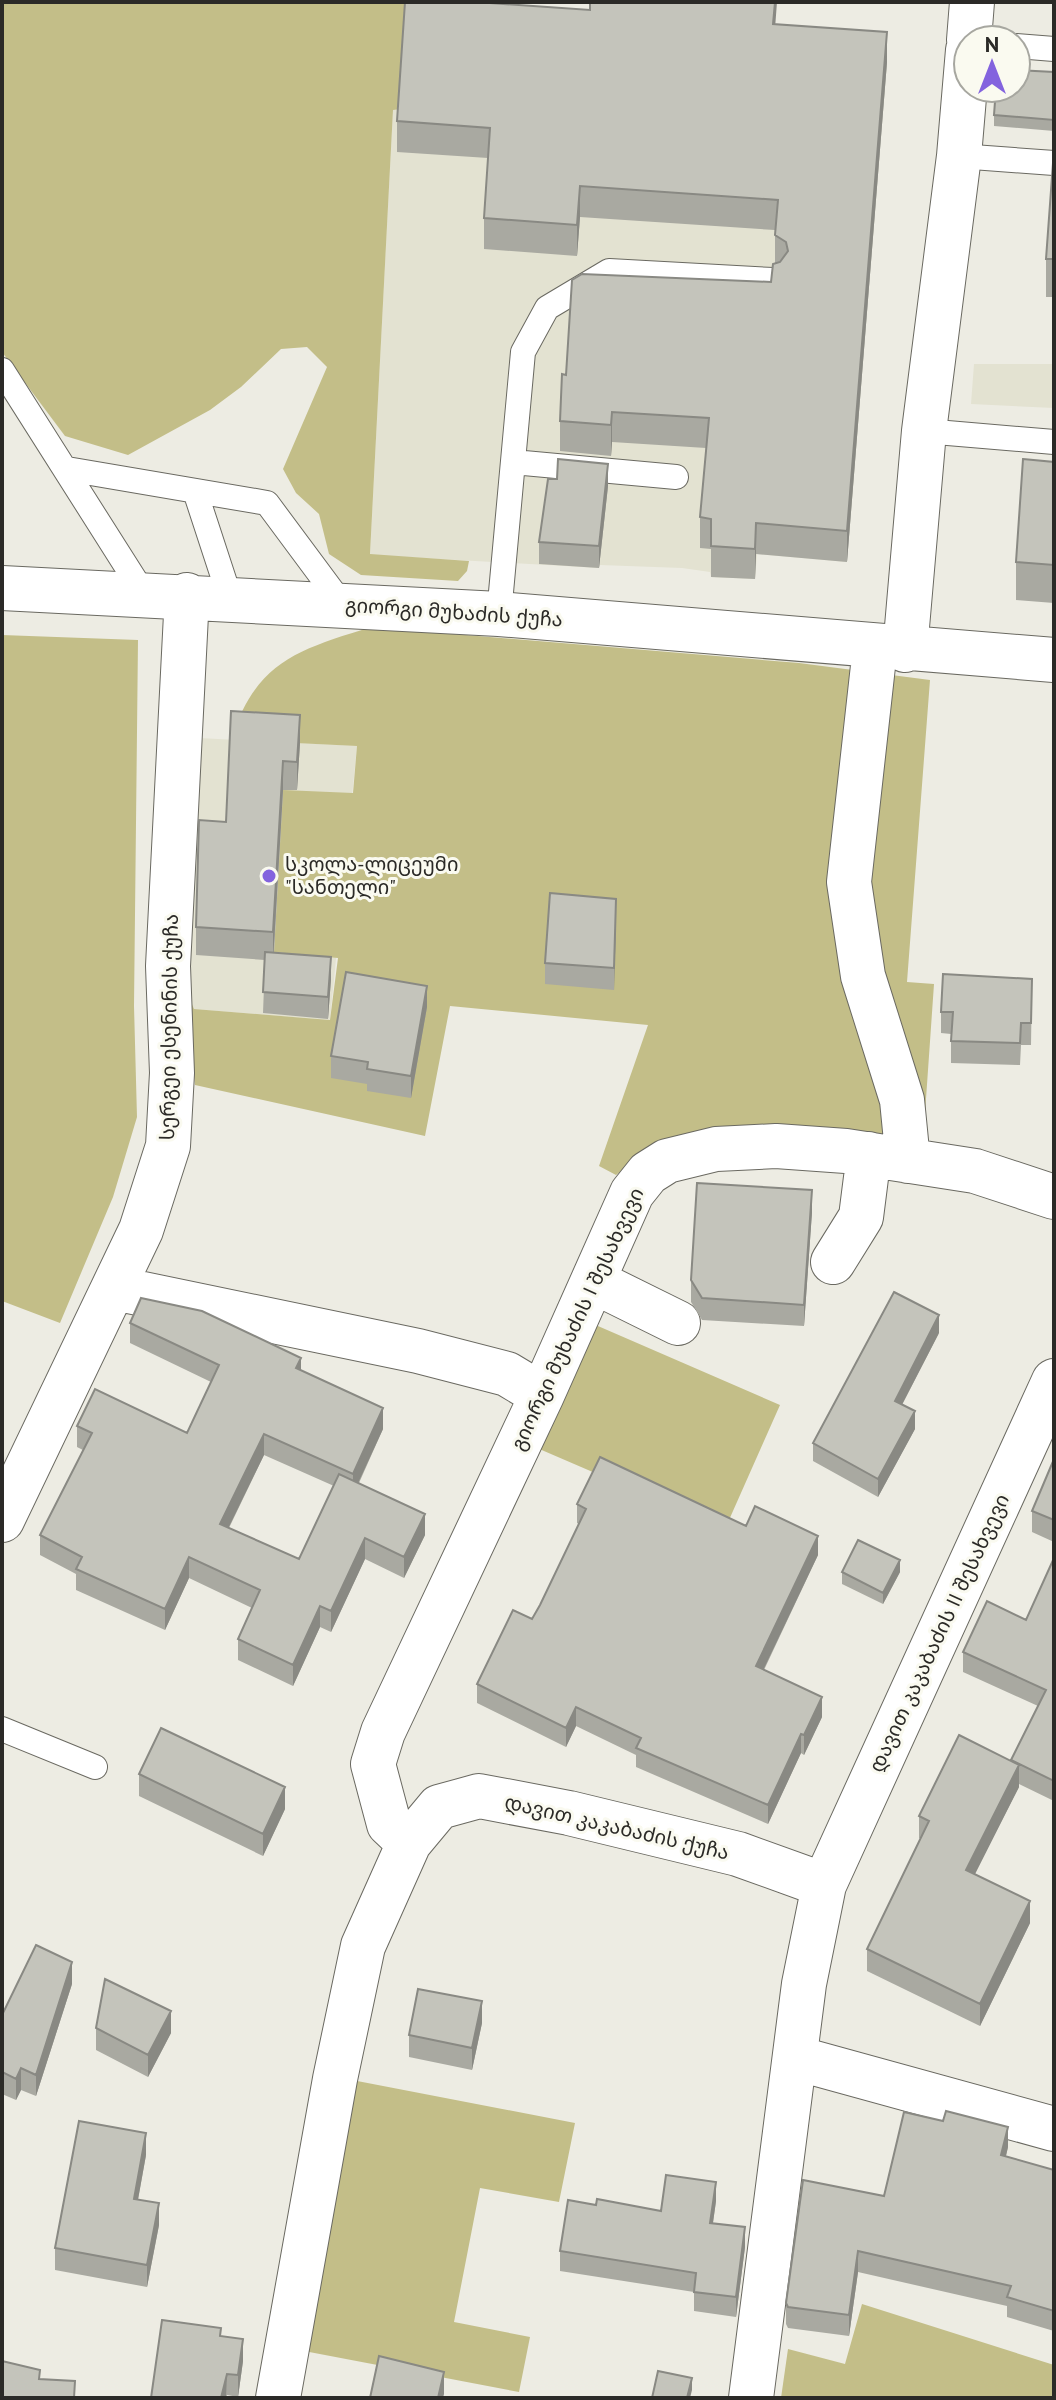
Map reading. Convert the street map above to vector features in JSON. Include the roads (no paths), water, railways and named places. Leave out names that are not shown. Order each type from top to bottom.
[{"type":"street","points":[[970,24],[972,2]]},
{"type":"street","points":[[833,1262],[861,1217],[889,1157],[902,1100],[863,976],[849,882],[924,431],[963,104]]},
{"type":"street","name":"გიორგი მუხაძის ქუჩა","points":[[2,588],[499,614],[890,649],[1054,660]]},
{"type":"street","name":"სერგეი ესენინის ქუჩა","points":[[2,1520],[141,1230],[168,1146],[172,1073],[168,966],[209,597]]},
{"type":"street","name":"გიორგი მუხაძის I შესახვევი","points":[[409,1843],[389,1824],[373,1764],[383,1732],[542,1395],[632,1193],[648,1173],[667,1161],[716,1149],[776,1146],[889,1157],[975,1171],[1054,1197]]},
{"type":"street","points":[[593,1281],[678,1323]]},
{"type":"street","points":[[114,1288],[418,1351],[507,1374],[542,1395]]},
{"type":"street","name":"დავით კაკაბაძის II შესახვევი","points":[[824,1885],[1054,1381]]},
{"type":"street","name":"დავით კაკაბაძის ქუჩა","points":[[278,2398],[335,2079],[363,1946],[409,1843],[439,1807],[479,1796],[569,1813],[738,1854],[824,1885]]},
{"type":"street","points":[[751,2398],[804,1984],[824,1885]]},
{"type":"street","points":[[796,2058],[1054,2129]]},
{"type":"lane","points":[[1032,47],[1054,49]]},
{"type":"lane","points":[[959,156],[1054,163]]},
{"type":"lane","points":[[499,614],[523,352],[547,308],[609,271],[773,280]]},
{"type":"lane","points":[[2,370],[144,594]]},
{"type":"lane","points":[[924,431],[1054,442]]},
{"type":"lane","points":[[513,462],[676,477]]},
{"type":"lane","points":[[67,469],[267,503],[342,604]]},
{"type":"lane","points":[[195,491],[209,597]]},
{"type":"lane","points":[[2,1729],[95,1767]]},
{"type":"place","name":"სკოლა-ლიცეუმი \"სანთელი\"","points":[[269,876]]}]
